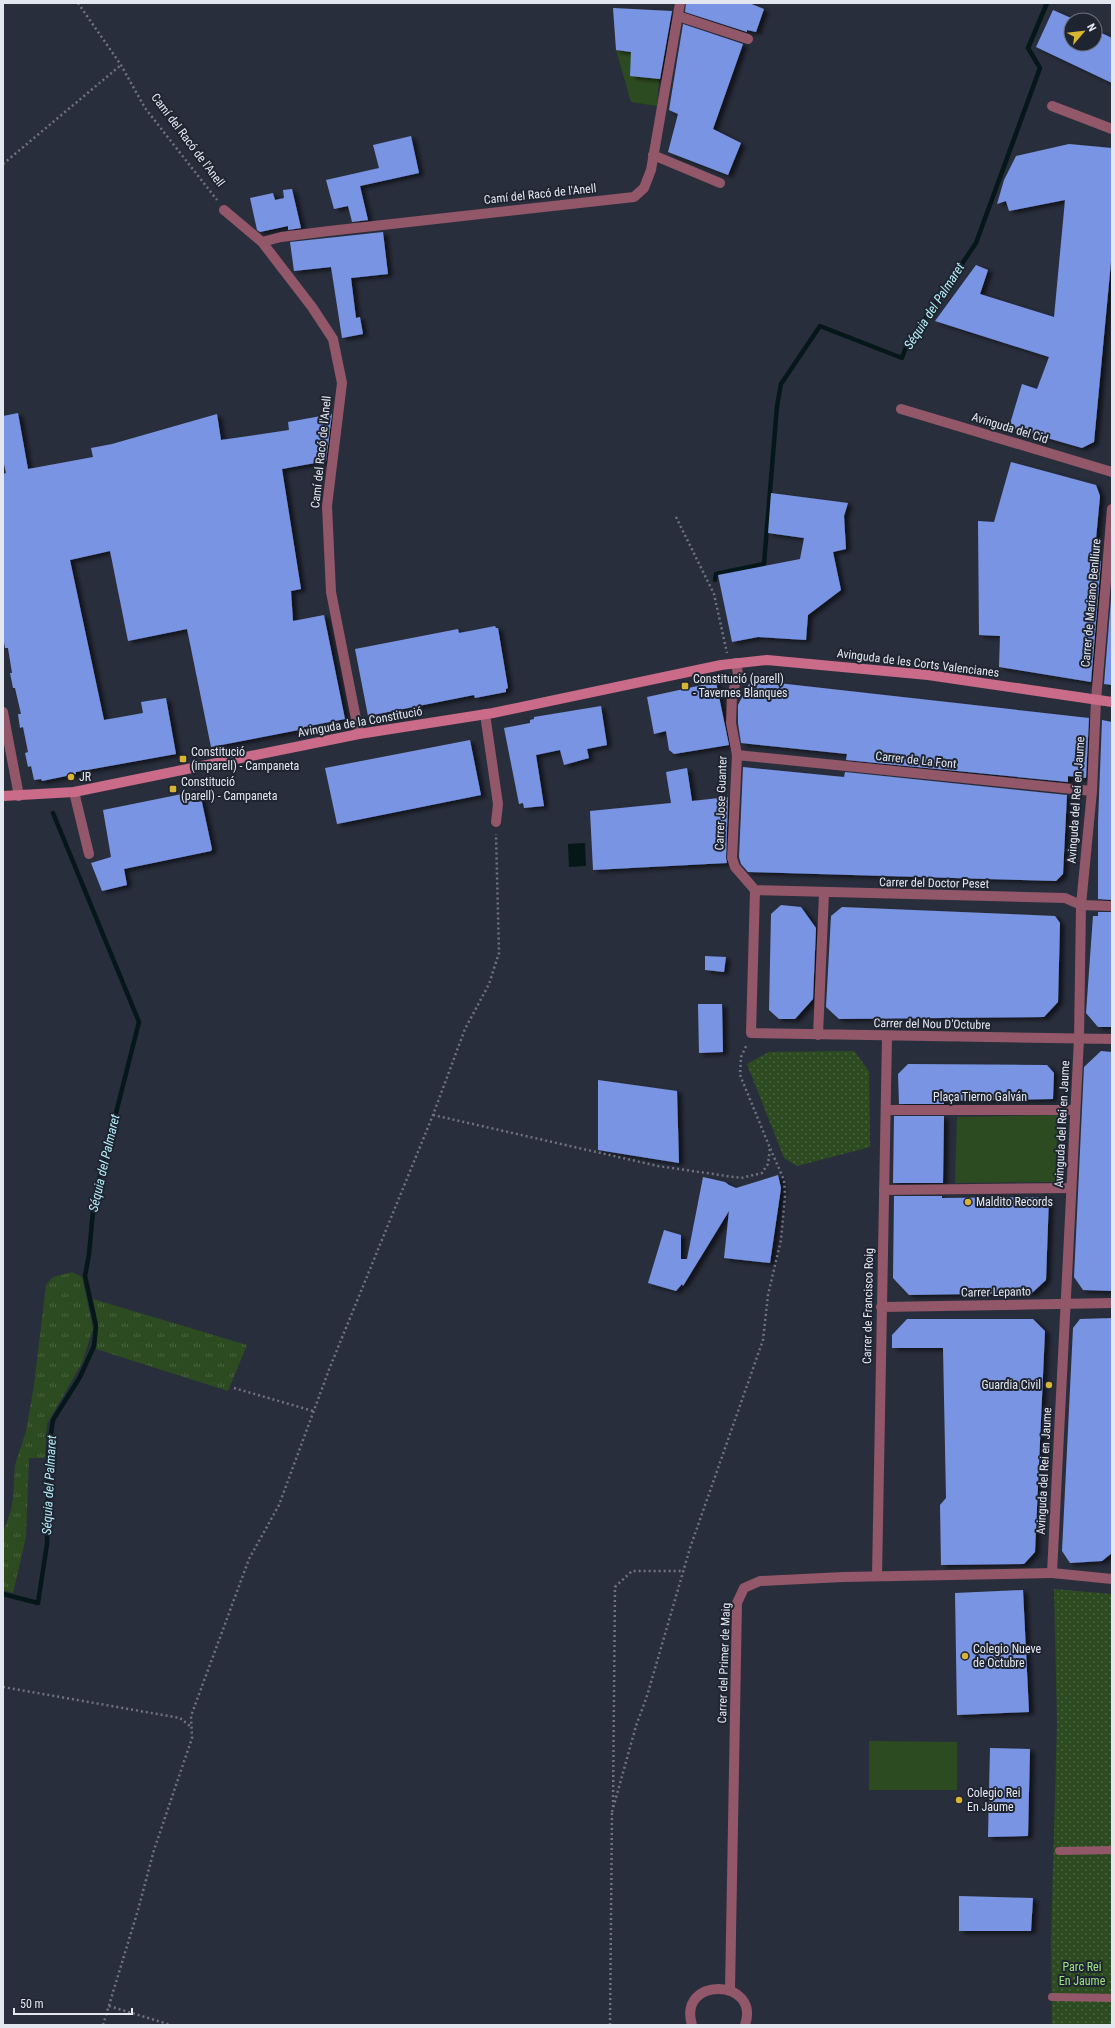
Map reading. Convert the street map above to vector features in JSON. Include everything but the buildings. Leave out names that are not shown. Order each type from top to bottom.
[{"type":"main road","name":"Avinguda de les Corts Valencianes","points":[[729,664],[767,660],[928,675],[1112,702]]},
{"type":"main road","name":"Avinguda de la Constitució","points":[[3,796],[74,792],[359,734],[485,714],[729,664]]},
{"type":"street","name":"Camí del Racó de l'Anell","points":[[262,242],[281,237],[329,231],[634,197],[644,188],[651,170],[680,3]]},
{"type":"street","points":[[678,16],[748,39]]},
{"type":"street","points":[[1052,106],[1112,129]]},
{"type":"street","points":[[653,155],[720,183]]},
{"type":"street","name":"Camí del Racó de l'Anell","points":[[224,210],[262,242],[312,307],[333,339],[341,380],[327,506],[331,592],[359,734]]},
{"type":"street","name":"Avinguda del Cid","points":[[901,409],[1112,472]]},
{"type":"street","name":"Carrer de Mariano Benlliure","points":[[1096,700],[1112,508]]},
{"type":"street","name":"Carrer Jose Guanter","points":[[729,664],[738,674],[732,695],[731,723],[737,755],[732,858],[735,867],[755,890]]},
{"type":"street","name":"Avinguda del Rei en Jaume","points":[[1052,1573],[1079,1039],[1081,905],[1092,791],[1096,700]]},
{"type":"street","points":[[3,712],[19,796]]},
{"type":"street","points":[[485,714],[498,804],[496,822]]},
{"type":"street","name":"Carrer de La Font","points":[[737,755],[1092,791]]},
{"type":"street","points":[[74,792],[89,854]]},
{"type":"street","points":[[751,1033],[755,890]]},
{"type":"street","name":"Carrer del Doctor Peset","points":[[755,890],[824,893],[1065,898],[1081,905],[1112,906]]},
{"type":"street","points":[[818,1035],[824,893]]},
{"type":"street","name":"Carrer del Nou D'Octubre","points":[[751,1033],[887,1037],[1112,1039]]},
{"type":"street","name":"Carrer de Francisco Roig","points":[[877,1576],[887,1037]]},
{"type":"street","name":"Plaça Tierno Galván","points":[[886,1110],[1075,1110]]},
{"type":"street","points":[[884,1190],[1071,1188]]},
{"type":"street","name":"Carrer Lepanto","points":[[881,1307],[1112,1303]]},
{"type":"street","name":"Carrer del Primer de Maig","points":[[730,1990],[737,1603],[744,1588],[760,1581],[877,1576],[1052,1573],[1111,1578]]},
{"type":"street","points":[[692,2025],[690,2011],[694,2002],[700,1994],[714,1988],[730,1990],[739,1996],[744,2003],[747,2013],[745,2025]]},
{"type":"lane","points":[[1059,1851],[1112,1850]]},
{"type":"lane","points":[[1052,1997],[1112,1998]]},
{"type":"path","name":"Camí del Racó de l'Anell","points":[[78,3],[122,65],[145,108],[224,210]]},
{"type":"path","points":[[3,164],[122,65]]},
{"type":"path","points":[[676,517],[714,594],[729,664]]},
{"type":"path","points":[[103,2025],[138,1910],[154,1850],[192,1738],[190,1726],[191,1716],[249,1559],[279,1505],[330,1367],[433,1115],[465,1029],[489,984],[499,953],[496,822]]},
{"type":"path","points":[[612,1812],[634,1732],[647,1696],[684,1571],[763,1340],[768,1295],[781,1240],[786,1196],[784,1180],[740,1076],[741,1057],[751,1033]]},
{"type":"path","points":[[433,1115],[658,1166],[740,1178],[762,1173],[768,1164],[770,1148]]},
{"type":"path","points":[[234,1388],[314,1411]]},
{"type":"path","points":[[610,2025],[615,1587],[632,1571],[684,1571]]},
{"type":"path","points":[[3,1687],[180,1718],[190,1726]]},
{"type":"path","points":[[109,2006],[171,2025]]},
{"type":"green space","points":[[616,50],[631,52],[659,79],[657,106],[631,102]]},
{"type":"green space","points":[[854,1051],[869,1071],[870,1147],[797,1166],[784,1158],[747,1064],[769,1052]]},
{"type":"green space","points":[[1058,1115],[1055,1182],[955,1183],[957,1117]]},
{"type":"green space","points":[[72,1272],[82,1277],[93,1329],[82,1363],[47,1424],[45,1458],[29,1458],[26,1537],[13,1593],[3,1590],[3,1532],[11,1510],[15,1465],[26,1431],[34,1385],[46,1285],[53,1277]]},
{"type":"green space","points":[[93,1299],[247,1345],[228,1391],[96,1349],[98,1325]]},
{"type":"green space","name":"Parc Rei En Jaume","points":[[1054,1589],[1112,1594],[1112,2025],[1052,2025],[1051,1941],[1057,1723]]},
{"type":"green space","points":[[869,1741],[957,1742],[957,1790],[869,1790]]},
{"type":"shaded area","points":[[585,843],[586,866],[569,867],[568,844]]},
{"type":"waterway","name":"Séquia del Palmaret","points":[[715,580],[716,574],[764,564],[777,406],[781,384],[820,326],[902,358],[906,347],[976,243],[1040,68],[1028,48],[1047,3]]},
{"type":"waterway","name":"Séquia del Palmaret","points":[[3,1594],[38,1603],[47,1544],[49,1447],[53,1420],[80,1377],[94,1346],[96,1326],[85,1276],[89,1254],[94,1200],[139,1022],[53,813]]},
{"type":"place","name":"Constitució (parell) - Tavernes Blanques","points":[[685,686]]},
{"type":"place","name":"Constitució (imparell) - Campaneta","points":[[183,759]]},
{"type":"place","name":"JR","points":[[71,777]]},
{"type":"place","name":"Constitució (parell) - Campaneta","points":[[173,789]]},
{"type":"place","name":"Maldito Records","points":[[968,1202]]},
{"type":"place","name":"Guardia Civil","points":[[1049,1385]]},
{"type":"place","name":"Colegio Nueve de Octubre","points":[[965,1656]]},
{"type":"place","name":"Colegio Rei En Jaume","points":[[959,1800]]}]
